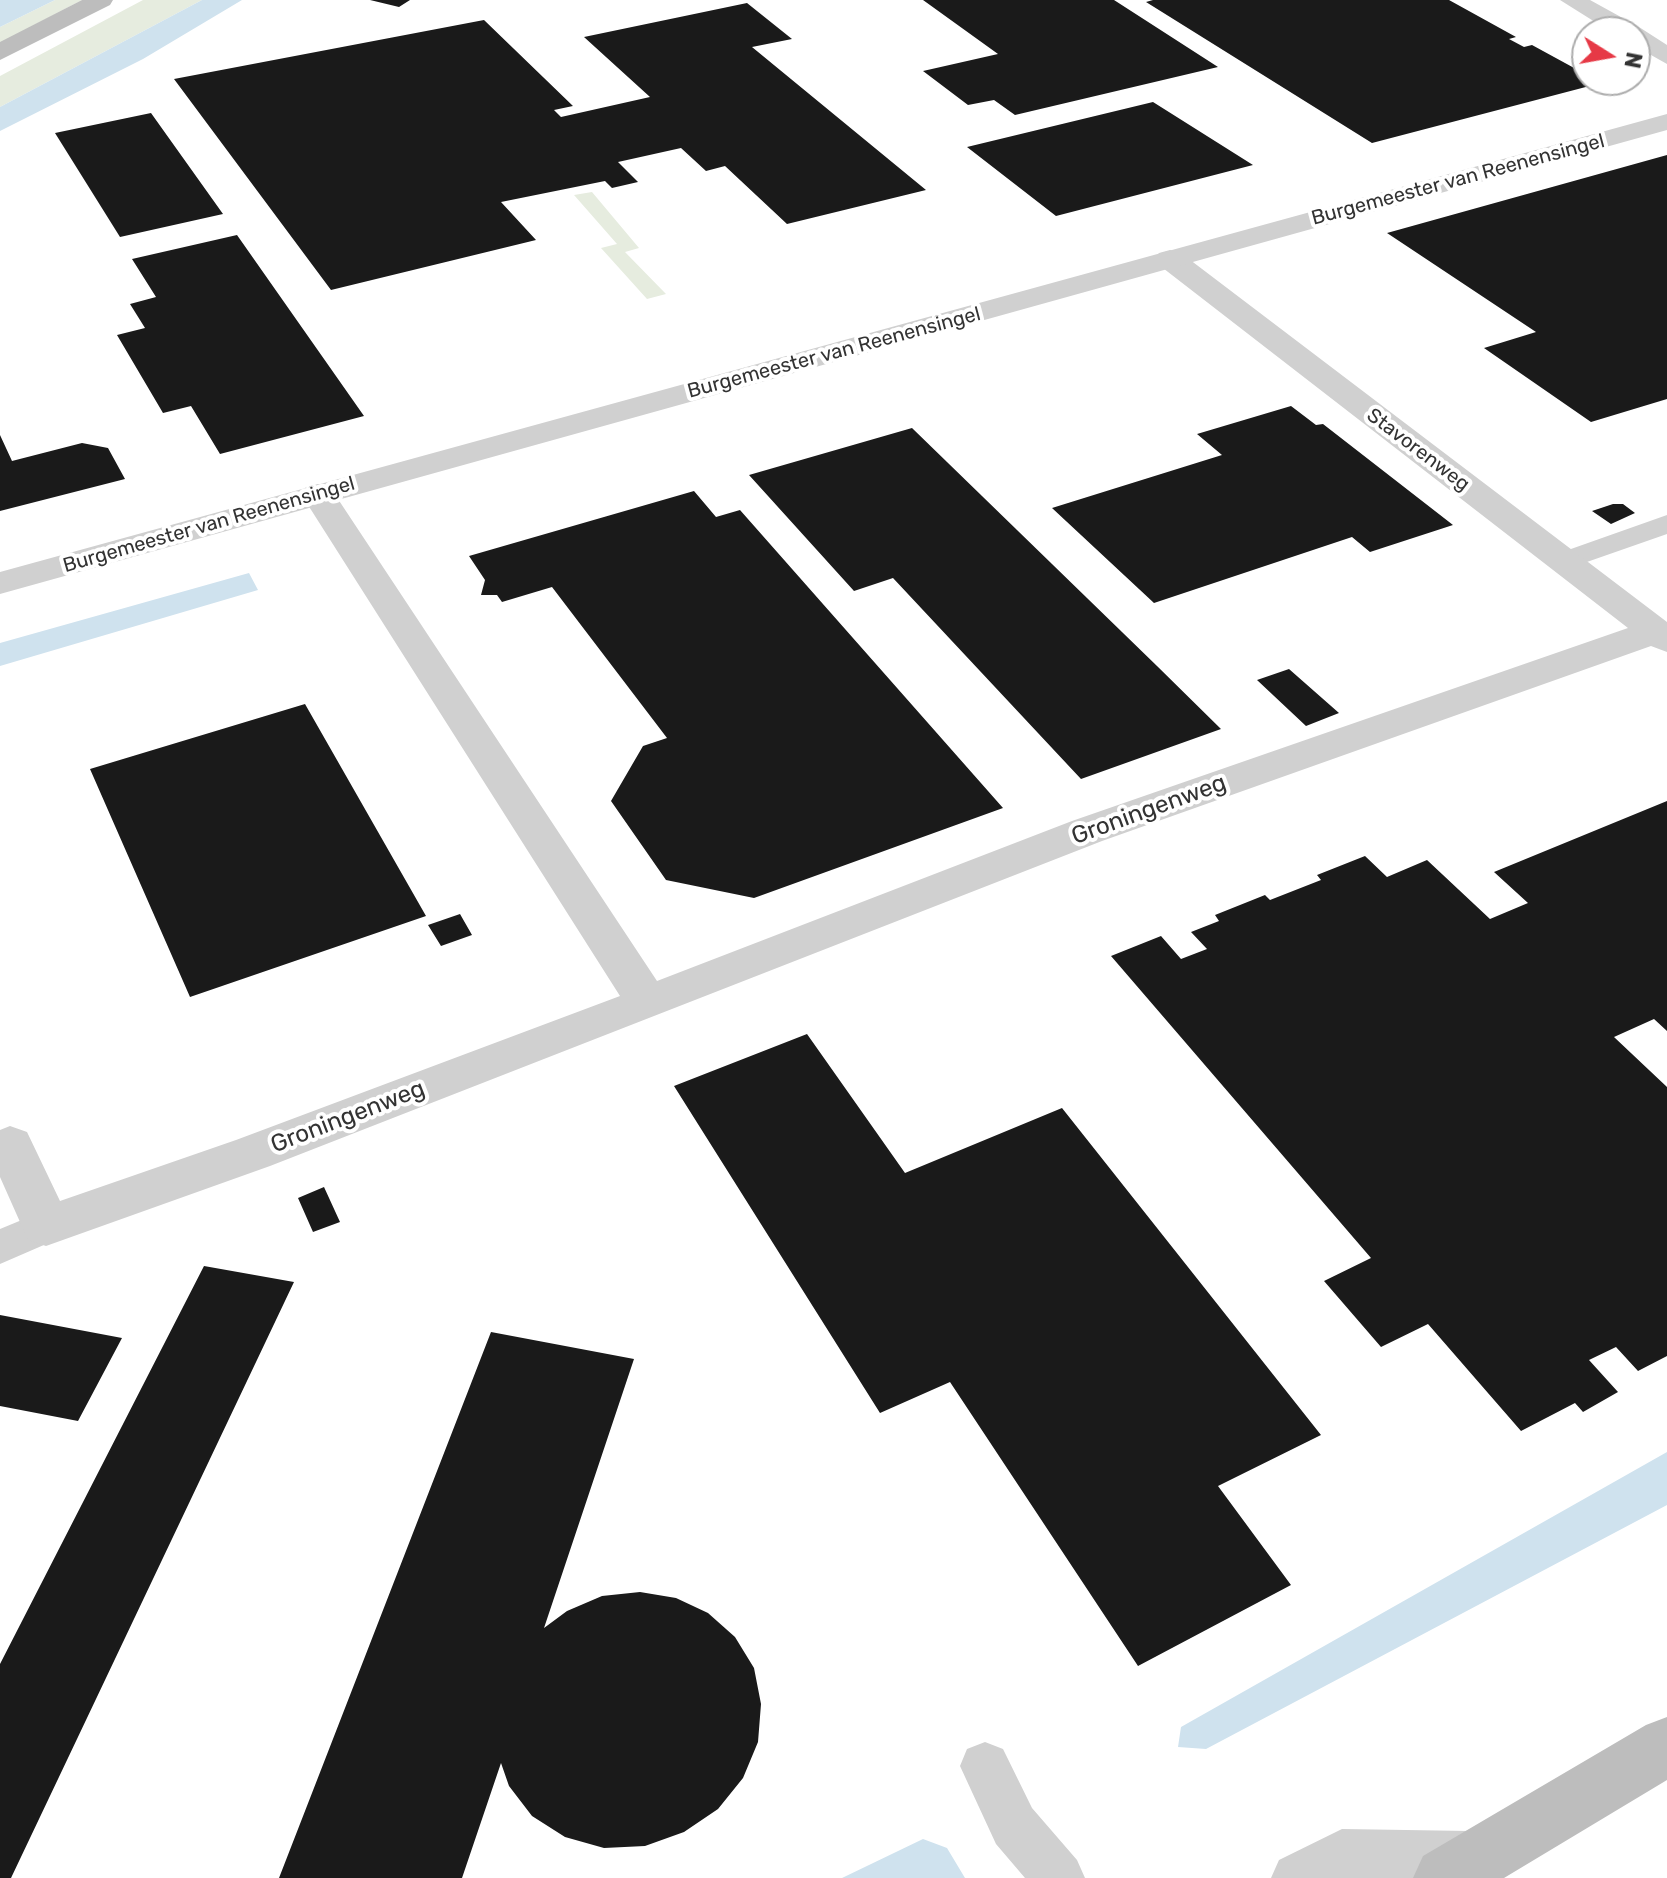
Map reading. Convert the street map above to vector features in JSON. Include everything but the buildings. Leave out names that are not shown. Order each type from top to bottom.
[{"type":"main road","points":[[0,52],[101,0]]},
{"type":"main road","points":[[1462,1867],[1667,1746]]},
{"type":"street","points":[[1572,0],[1601,16]]},
{"type":"street","name":"Burgemeester van Reenensingel","points":[[0,583],[1667,122]]},
{"type":"street","name":"Stavorenweg","points":[[1170,259],[1661,636]]},
{"type":"street","points":[[318,494],[648,1003]]},
{"type":"street","name":"Groningenweg","points":[[46,1226],[143,1194],[648,1003],[1087,831],[1661,636]]},
{"type":"street","points":[[10,1145],[46,1226]]},
{"type":"lane","points":[[1564,561],[1667,524]]},
{"type":"lane","points":[[1638,534],[1667,555]]},
{"type":"lane","name":"Groningenweg","points":[[0,1247],[46,1226]]},
{"type":"lane","points":[[985,1766],[1014,1826],[1059,1878]]},
{"type":"lane","points":[[1297,1878],[1342,1855],[1462,1867]]},
{"type":"shaded area","points":[[55,0],[82,0],[0,43],[0,27]]},
{"type":"shaded area","points":[[143,0],[202,0],[0,107],[0,76]]},
{"type":"shaded area","points":[[592,192],[639,248],[625,252],[666,294],[647,299],[601,248],[617,244],[574,195]]},
{"type":"water","points":[[0,0],[55,0],[0,27]]},
{"type":"water","points":[[202,0],[242,0],[143,59],[0,131],[0,107]]},
{"type":"water","points":[[249,573],[258,590],[0,666],[0,643]]},
{"type":"water","points":[[1667,1452],[1667,1505],[1206,1749],[1178,1747],[1181,1727]]},
{"type":"water","points":[[923,1839],[947,1848],[965,1878],[842,1878]]}]
